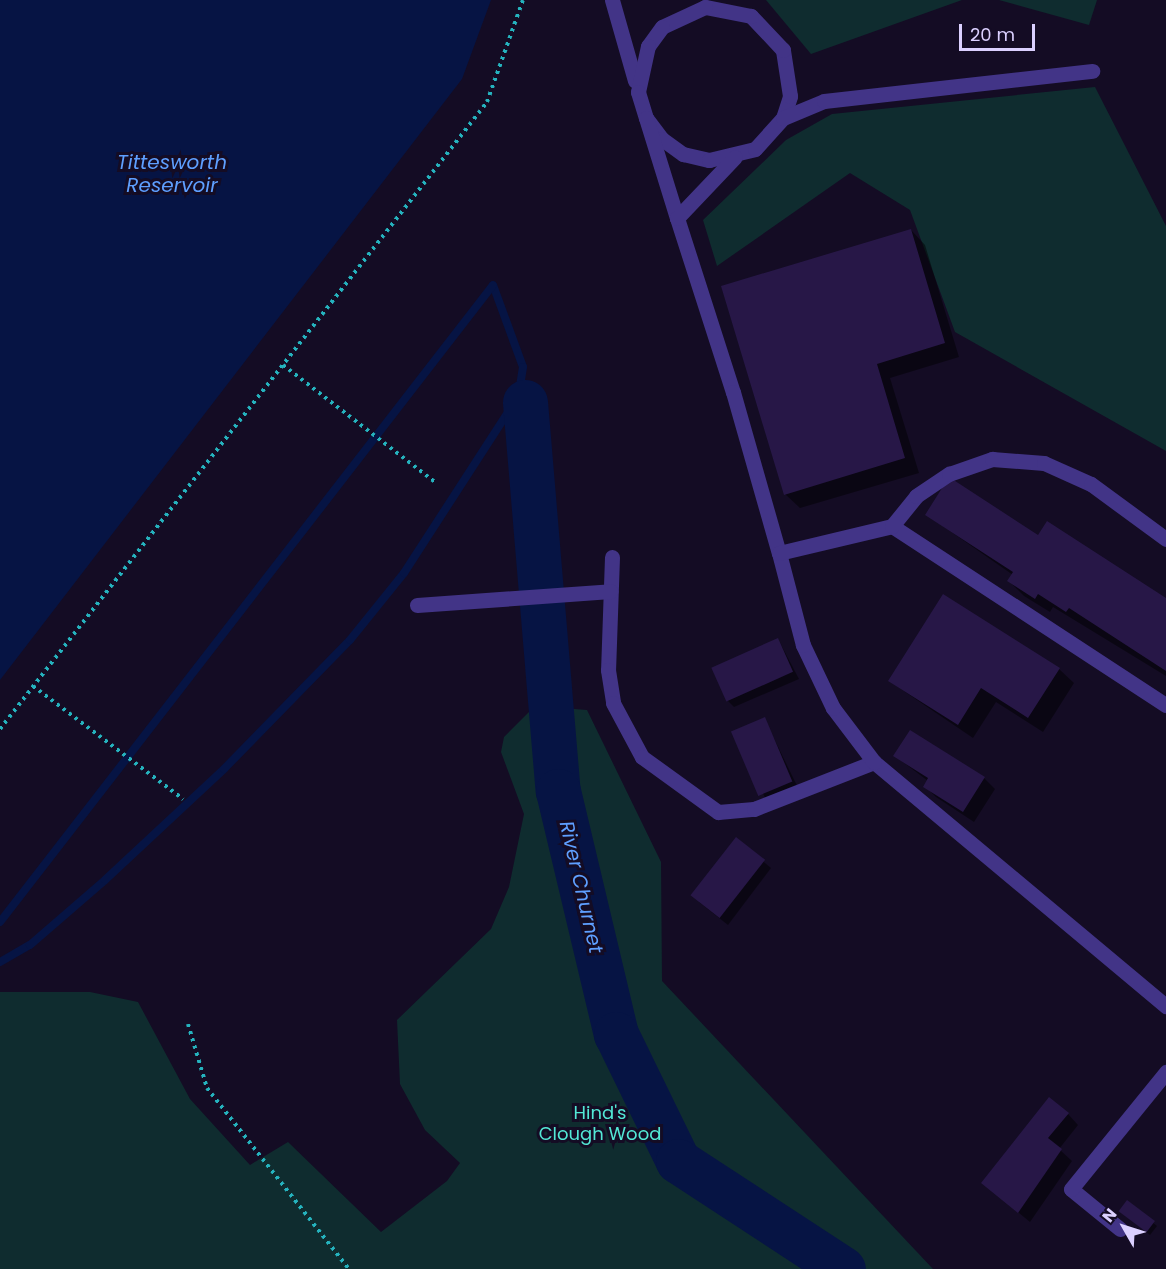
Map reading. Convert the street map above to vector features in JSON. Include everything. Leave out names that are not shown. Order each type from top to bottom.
[{"type":"lane","points":[[612,0],[779,553],[803,645],[833,708],[874,762],[1166,1006]]},
{"type":"lane","points":[[638,92],[639,68],[662,27],[682,14],[729,8],[751,16],[783,50],[790,96],[783,118],[771,136],[735,157],[677,218]]},
{"type":"lane","points":[[783,118],[824,101],[1092,72]]},
{"type":"lane","points":[[646,118],[662,139],[683,154],[709,160],[735,157]]},
{"type":"lane","points":[[779,553],[892,526],[916,496],[949,474],[992,459],[1044,463],[1091,484],[1166,539]]},
{"type":"lane","points":[[892,526],[1166,705]]},
{"type":"lane","points":[[612,557],[610,591],[613,703],[642,757],[683,790],[718,812],[754,808],[874,762]]},
{"type":"lane","points":[[417,605],[610,591]]},
{"type":"lane","points":[[1120,1228],[1071,1189],[1166,1072]]},
{"type":"path","points":[[0,729],[487,102],[523,0]]},
{"type":"path","points":[[283,365],[436,483]]},
{"type":"path","points":[[33,686],[183,799]]},
{"type":"path","points":[[188,1024],[207,1088],[349,1269]]},
{"type":"green space","points":[[766,0],[962,0],[811,54]]},
{"type":"green space","points":[[999,0],[1097,0],[1089,25]]},
{"type":"green space","points":[[1095,87],[1166,226],[1166,451],[955,332],[910,210],[850,173],[717,266],[703,220],[786,140],[832,114]]},
{"type":"green space","name":"Hind's Clough Wood","points":[[535,706],[587,710],[661,862],[662,981],[933,1269],[0,1269],[0,992],[90,992],[138,1002],[190,1099],[250,1165],[288,1142],[381,1232],[447,1181],[460,1163],[425,1130],[400,1084],[397,1020],[491,929],[509,887],[524,814],[501,752],[504,737]]},
{"type":"water","name":"Tittesworth Reservoir","points":[[0,0],[491,0],[462,79],[0,680]]},
{"type":"building","points":[[911,229],[945,343],[877,364],[905,458],[784,495],[721,286]]},
{"type":"building","points":[[949,477],[1038,535],[1047,521],[1166,598],[1166,671],[1069,608],[1066,612],[1038,594],[1035,599],[1007,581],[1013,572],[925,515]]},
{"type":"building","points":[[943,594],[1060,668],[1028,718],[981,688],[958,725],[888,681]]},
{"type":"building","points":[[778,638],[793,672],[726,701],[711,668]]},
{"type":"building","points":[[765,717],[792,781],[758,796],[731,731]]},
{"type":"building","points":[[910,730],[985,777],[963,812],[923,787],[928,778],[893,756]]},
{"type":"building","points":[[736,837],[765,860],[720,918],[690,895]]},
{"type":"building","points":[[1049,1097],[1069,1113],[1048,1138],[1062,1149],[1018,1213],[981,1183]]},
{"type":"building","points":[[1127,1200],[1155,1221],[1147,1232],[1119,1211]]},
{"type":"waterway","points":[[493,285],[523,367],[520,387]]},
{"type":"waterway","points":[[0,922],[493,285]]},
{"type":"waterway","name":"River Churnet","points":[[525,402],[558,791],[616,1034],[678,1161],[843,1269]]},
{"type":"waterway","points":[[0,962],[30,945],[105,880],[224,769],[350,640],[404,573],[509,411]]}]
